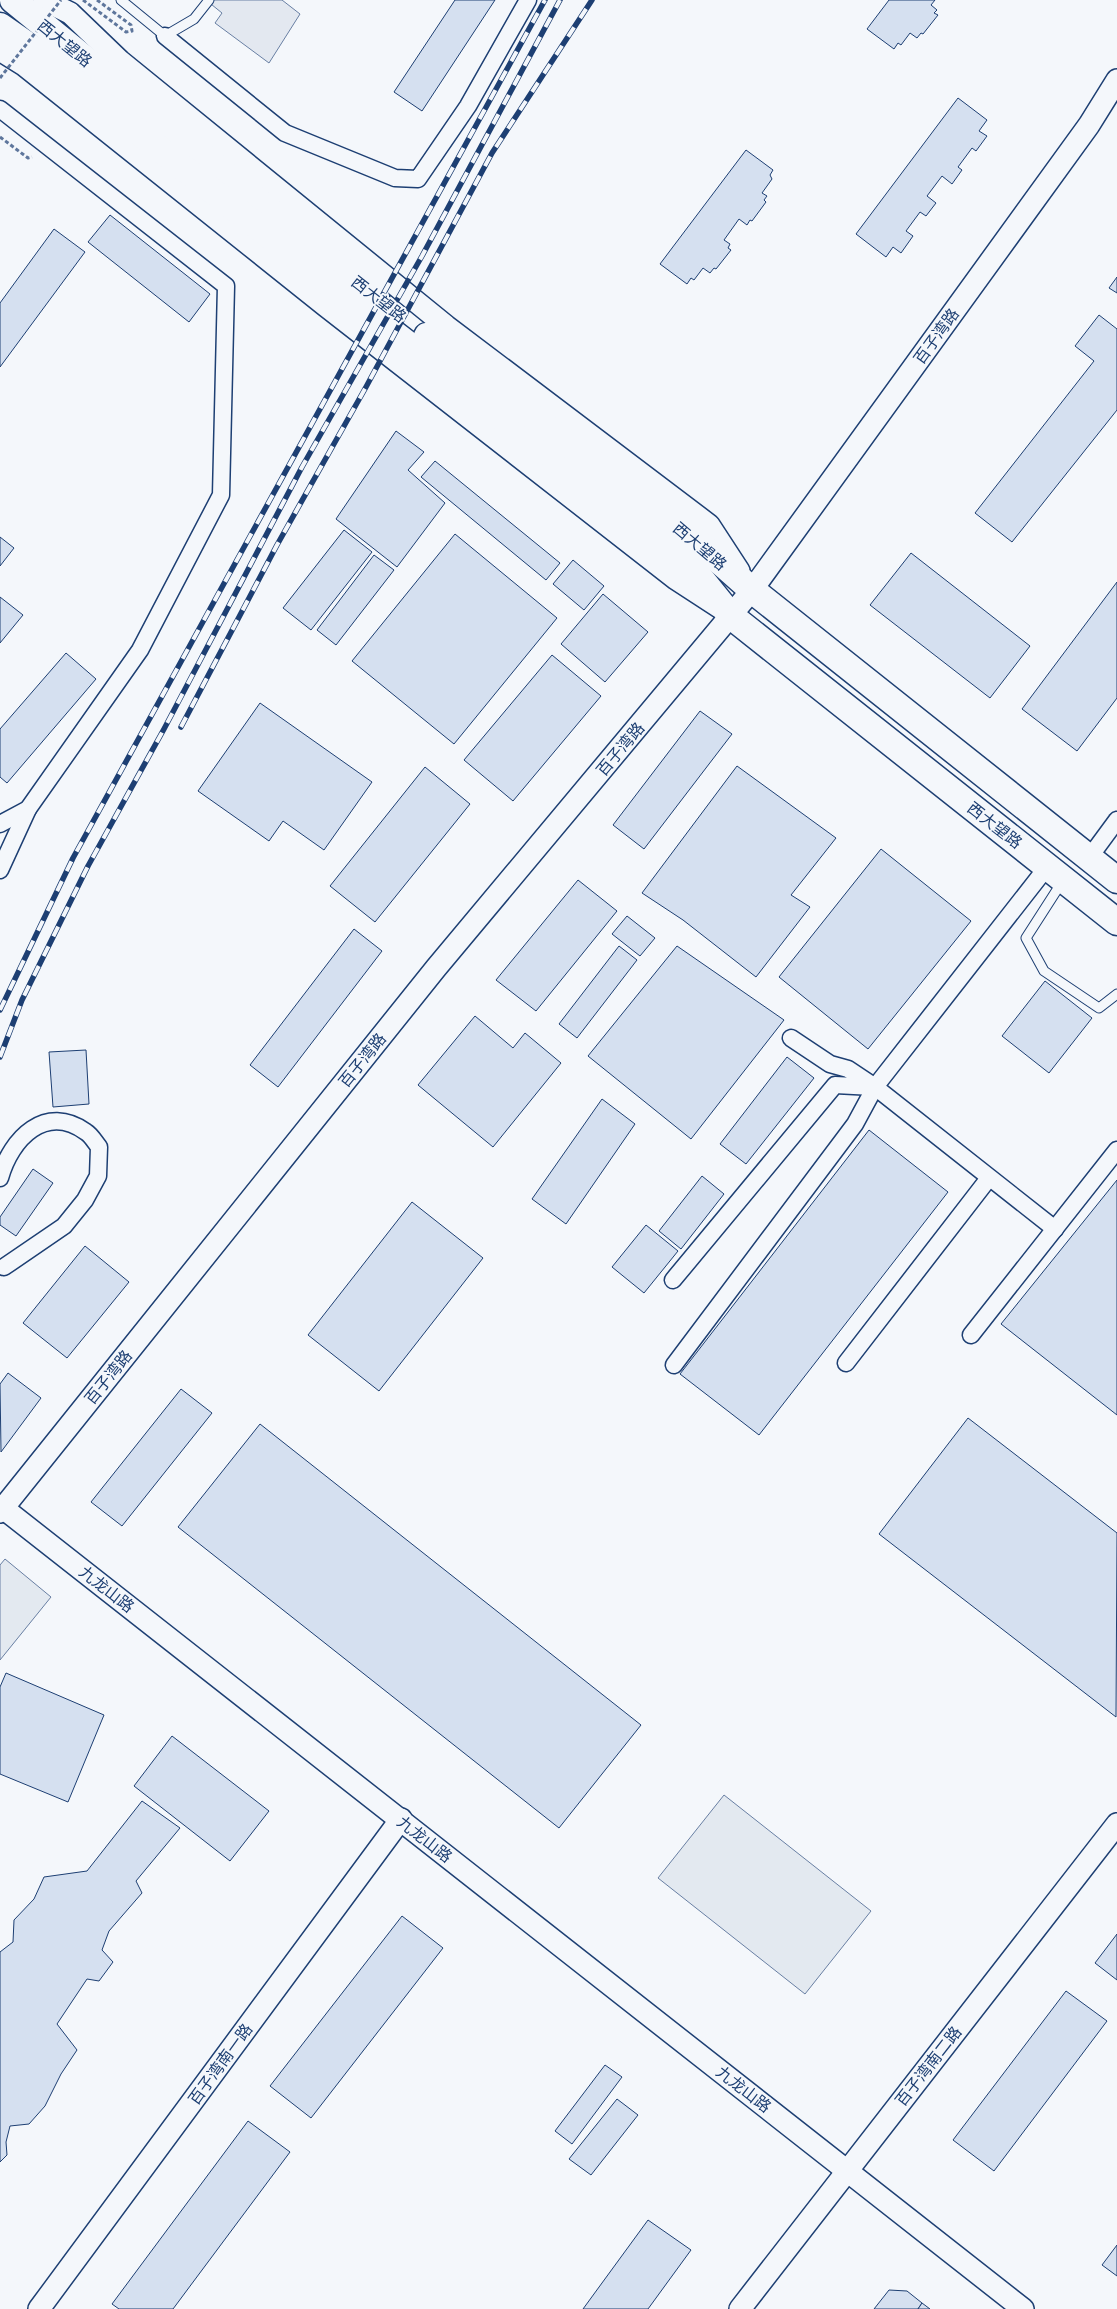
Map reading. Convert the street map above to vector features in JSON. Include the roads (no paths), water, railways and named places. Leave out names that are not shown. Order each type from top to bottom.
[{"type":"main road","name":"西大望路","points":[[13,0],[350,277],[699,542],[752,590],[1117,880]]},
{"type":"main road","name":"西大望路","points":[[0,26],[36,51],[338,292],[685,558],[732,616],[1117,922]]},
{"type":"street","name":"西大望路","points":[[44,0],[70,13],[120,61],[446,326],[709,525],[752,590]]},
{"type":"street","points":[[165,36],[285,133],[395,178],[418,179],[468,106],[528,0]]},
{"type":"street","name":"西大望路","points":[[0,50],[24,64],[334,312],[676,579],[732,616]]},
{"type":"street","name":"百子湾路","points":[[2,1510],[436,968],[732,616],[1089,126],[1117,80]]},
{"type":"street","points":[[0,109],[226,286],[222,495],[140,650],[28,809],[0,870]]},
{"type":"street","points":[[0,824],[28,809]]},
{"type":"street","points":[[1089,858],[1117,820]]},
{"type":"street","points":[[674,1365],[855,1124],[875,1087],[1056,873]]},
{"type":"street","points":[[791,1038],[830,1064],[848,1069],[875,1087],[1055,1229]]},
{"type":"street","points":[[673,1280],[835,1085],[875,1087]]},
{"type":"street","points":[[0,1178],[2,1168],[20,1137],[41,1123],[62,1121],[87,1132],[99,1147],[98,1176],[85,1200],[64,1226],[4,1267]]},
{"type":"street","points":[[971,1335],[1117,1150]]},
{"type":"street","points":[[846,1363],[990,1178]]},
{"type":"street","name":"九龙山路","points":[[2,1510],[401,1820],[1023,2309]]},
{"type":"street","name":"百子湾南一路","points":[[39,2309],[401,1820]]},
{"type":"street","name":"百子湾南二路","points":[[740,2309],[1117,1824]]},
{"type":"lane","points":[[121,0],[165,36],[194,19],[209,0]]},
{"type":"lane","points":[[1056,873],[1026,938],[1044,971],[1100,1008],[1117,994]]},
{"type":"railway","points":[[0,1010],[73,858],[545,0]]},
{"type":"railway","points":[[0,1057],[22,1000],[88,866],[164,729],[302,467],[422,256],[560,0]]},
{"type":"railway","points":[[181,727],[277,545],[366,387],[492,153],[592,0]]}]
